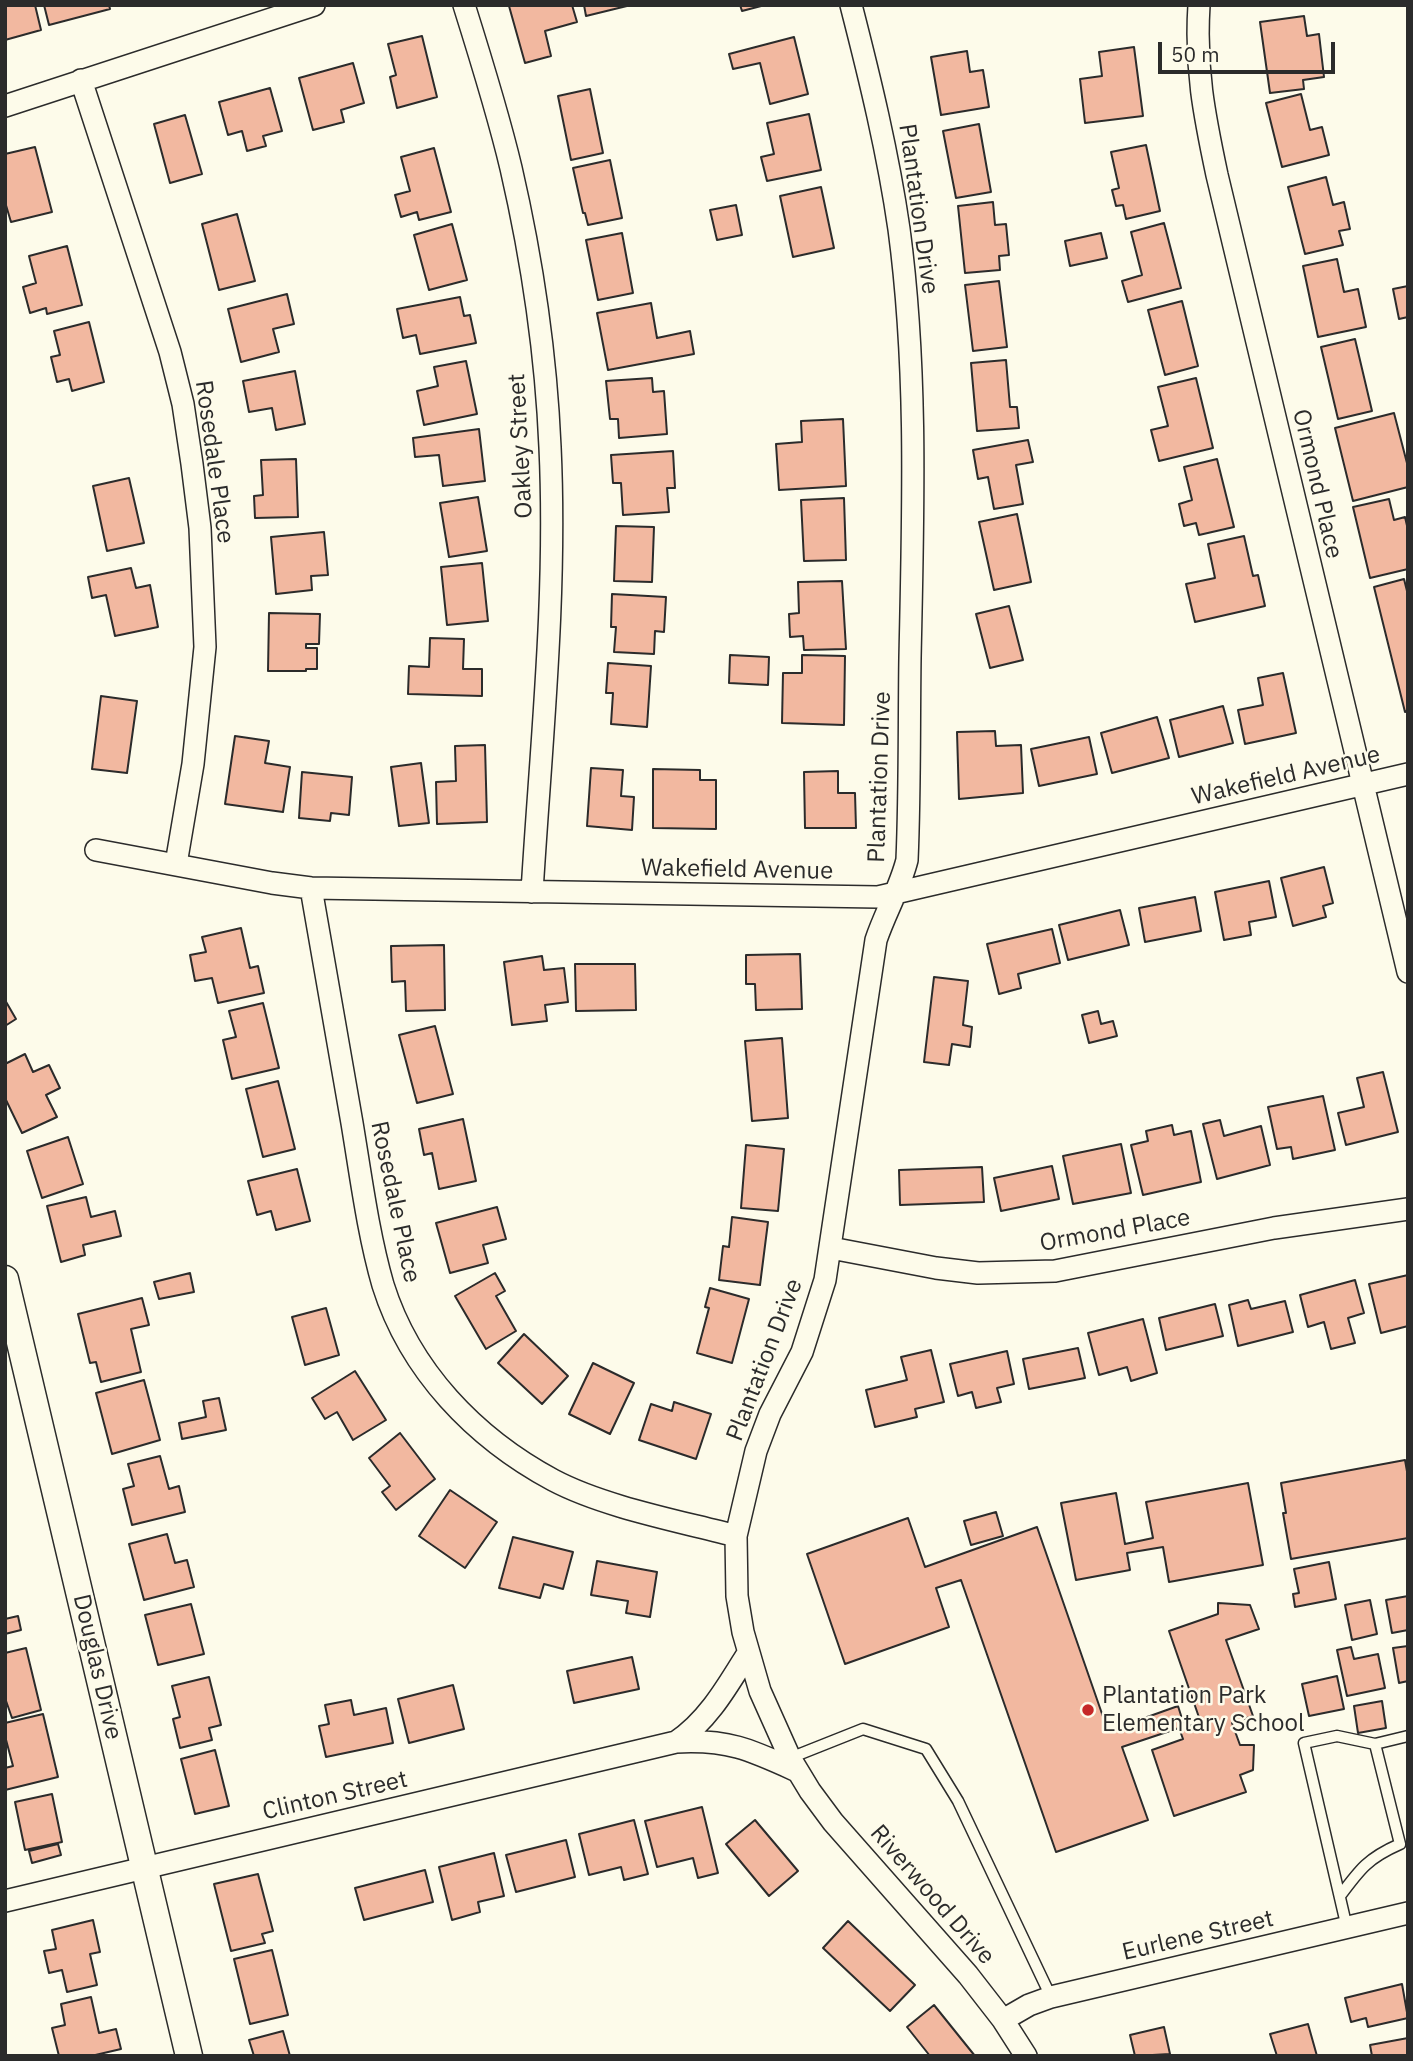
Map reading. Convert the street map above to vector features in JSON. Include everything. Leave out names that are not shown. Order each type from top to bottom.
[{"type":"street","points":[[5,106],[314,5]]},
{"type":"street","name":"Oakley Street","points":[[464,5],[511,167],[523,223],[540,337],[550,445],[550,595],[532,892]]},
{"type":"street","name":"Plantation Drive","points":[[793,1764],[760,1691],[748,1653],[737,1596],[736,1536],[756,1451],[770,1414],[802,1352],[825,1280],[876,940],[907,860],[908,839],[913,408],[899,230],[872,89],[851,5]]},
{"type":"street","name":"Ormond Place","points":[[1199,5],[1197,45],[1202,105],[1408,972]]},
{"type":"street","name":"Rosedale Place","points":[[81,80],[170,352],[183,404],[194,477],[204,585],[205,647],[193,764],[176,864]]},
{"type":"street","name":"Wakefield Avenue","points":[[96,850],[311,888],[859,898],[895,894],[1408,774]]},
{"type":"street","name":"Rosedale Place","points":[[311,888],[362,1181],[381,1273],[396,1317],[431,1378],[452,1404],[478,1429],[553,1480],[603,1500],[736,1536]]},
{"type":"street","name":"Ormond Place","points":[[831,1248],[936,1268],[978,1273],[1043,1272],[1092,1265],[1274,1228],[1408,1209]]},
{"type":"street","name":"Douglas Drive","points":[[5,1279],[189,2056]]},
{"type":"street","name":"Clinton Street","points":[[676,1742],[689,1734],[704,1718],[748,1653]]},
{"type":"street","name":"Clinton Street","points":[[5,1901],[676,1742],[725,1743],[793,1764]]},
{"type":"street","name":"Riverwood Drive","points":[[793,1764],[833,1822],[968,1975],[1003,2020],[1026,2056]]},
{"type":"street","name":"Eurlene Street","points":[[1003,2020],[1029,2005],[1051,1997],[1408,1913]]},
{"type":"lane","points":[[793,1764],[863,1729],[926,1749],[958,1801],[1051,1997]]},
{"type":"lane","points":[[1347,1927],[1304,1743],[1337,1736],[1375,1744],[1408,1736]]},
{"type":"lane","points":[[1340,1896],[1359,1870],[1376,1854],[1404,1843],[1375,1744]]},
{"type":"building","points":[[5,5],[35,5],[41,30],[5,40]]},
{"type":"building","points":[[44,5],[109,5],[110,9],[49,25]]},
{"type":"building","points":[[572,5],[577,22],[545,31],[551,56],[525,63],[509,6]]},
{"type":"building","points":[[584,5],[631,5],[586,16]]},
{"type":"building","points":[[740,5],[765,5],[742,11]]},
{"type":"building","points":[[1304,16],[1307,36],[1319,34],[1324,77],[1303,80],[1304,89],[1270,93],[1260,22]]},
{"type":"building","points":[[422,36],[437,97],[397,108],[390,77],[396,75],[388,44]]},
{"type":"building","points":[[794,37],[808,94],[770,104],[760,63],[733,69],[729,54]]},
{"type":"building","points":[[1134,47],[1143,116],[1085,123],[1080,79],[1102,76],[1099,52]]},
{"type":"building","points":[[967,51],[970,72],[983,70],[989,107],[941,115],[931,57]]},
{"type":"building","points":[[353,63],[364,103],[341,110],[344,122],[313,130],[299,78]]},
{"type":"building","points":[[270,88],[282,131],[263,136],[266,146],[247,151],[242,131],[228,135],[219,102]]},
{"type":"building","points":[[590,89],[603,153],[571,160],[558,96]]},
{"type":"building","points":[[1301,94],[1310,130],[1322,127],[1329,155],[1282,167],[1266,103]]},
{"type":"building","points":[[809,114],[821,170],[767,181],[761,157],[774,154],[767,123]]},
{"type":"building","points":[[185,115],[202,174],[170,183],[154,124]]},
{"type":"building","points":[[979,124],[991,192],[956,198],[943,131]]},
{"type":"building","points":[[1146,145],[1160,211],[1126,219],[1123,205],[1116,206],[1112,190],[1119,188],[1111,152]]},
{"type":"building","points":[[35,147],[52,212],[11,222],[5,202],[5,154]]},
{"type":"building","points":[[434,148],[451,212],[419,220],[417,212],[401,217],[395,195],[410,191],[401,157]]},
{"type":"building","points":[[610,160],[622,218],[588,225],[573,168]]},
{"type":"building","points":[[1326,177],[1333,205],[1344,202],[1350,229],[1339,231],[1343,245],[1305,254],[1288,187]]},
{"type":"building","points":[[821,187],[834,248],[793,257],[780,196]]},
{"type":"building","points":[[993,202],[995,225],[1006,224],[1009,255],[999,256],[1000,270],[965,273],[958,206]]},
{"type":"building","points":[[736,205],[742,235],[717,240],[710,210]]},
{"type":"building","points":[[237,214],[255,281],[219,290],[202,224]]},
{"type":"building","points":[[1164,223],[1181,288],[1128,302],[1122,281],[1142,275],[1131,232]]},
{"type":"building","points":[[452,224],[467,280],[429,290],[414,235]]},
{"type":"building","points":[[622,233],[633,293],[598,300],[586,240]]},
{"type":"building","points":[[1101,233],[1107,258],[1070,266],[1065,241]]},
{"type":"building","points":[[67,246],[82,305],[47,314],[46,308],[30,313],[23,287],[36,283],[29,256]]},
{"type":"building","points":[[1337,259],[1344,292],[1358,289],[1366,327],[1318,337],[1303,266]]},
{"type":"building","points":[[999,281],[1007,347],[973,351],[965,285]]},
{"type":"building","points":[[1408,286],[1408,317],[1399,319],[1393,289]]},
{"type":"building","points":[[287,294],[294,324],[273,329],[279,352],[241,362],[228,309]]},
{"type":"building","points":[[460,297],[464,316],[470,315],[476,343],[420,354],[416,335],[403,338],[397,309]]},
{"type":"building","points":[[1182,301],[1198,366],[1165,375],[1148,310]]},
{"type":"building","points":[[651,303],[657,338],[690,331],[694,354],[608,370],[597,313]]},
{"type":"building","points":[[89,322],[104,382],[72,391],[69,379],[57,382],[51,357],[60,355],[54,331]]},
{"type":"building","points":[[1355,339],[1372,411],[1338,419],[1321,347]]},
{"type":"building","points":[[1006,360],[1010,407],[1017,407],[1019,428],[977,431],[971,363]]},
{"type":"building","points":[[466,361],[477,414],[424,425],[417,391],[438,386],[434,367]]},
{"type":"building","points":[[295,371],[305,424],[276,430],[272,408],[249,412],[243,381]]},
{"type":"building","points":[[652,378],[653,392],[664,391],[667,434],[619,438],[618,419],[610,419],[606,381]]},
{"type":"building","points":[[1196,378],[1213,448],[1159,461],[1151,430],[1168,426],[1158,387]]},
{"type":"building","points":[[1394,413],[1408,467],[1408,487],[1353,501],[1335,428]]},
{"type":"building","points":[[843,419],[846,486],[779,490],[776,444],[802,442],[801,421]]},
{"type":"building","points":[[479,429],[485,481],[443,486],[439,455],[415,457],[413,438]]},
{"type":"building","points":[[1028,440],[1033,462],[1016,465],[1023,504],[994,509],[988,477],[978,479],[973,450]]},
{"type":"building","points":[[673,451],[675,488],[667,488],[669,512],[623,515],[621,483],[613,483],[611,455]]},
{"type":"building","points":[[296,459],[298,517],[255,518],[254,496],[263,495],[261,460]]},
{"type":"building","points":[[1217,459],[1234,527],[1199,535],[1196,523],[1184,526],[1179,504],[1192,500],[1184,467]]},
{"type":"building","points":[[129,478],[144,543],[107,551],[93,486]]},
{"type":"building","points":[[478,497],[487,551],[449,557],[440,503]]},
{"type":"building","points":[[844,498],[846,560],[804,561],[801,500]]},
{"type":"building","points":[[1389,499],[1394,520],[1405,517],[1408,530],[1408,569],[1370,578],[1353,507]]},
{"type":"building","points":[[1017,514],[1031,582],[994,590],[979,522]]},
{"type":"building","points":[[616,526],[654,527],[652,582],[614,581]]},
{"type":"building","points":[[324,532],[328,575],[311,576],[312,590],[276,594],[271,537]]},
{"type":"building","points":[[1244,536],[1253,576],[1258,575],[1265,606],[1195,622],[1186,584],[1215,578],[1208,544]]},
{"type":"building","points":[[482,563],[488,621],[447,625],[441,567]]},
{"type":"building","points":[[131,568],[136,588],[150,585],[158,627],[115,636],[106,595],[92,598],[88,577]]},
{"type":"building","points":[[1404,579],[1408,595],[1408,711],[1405,712],[1374,587]]},
{"type":"building","points":[[842,581],[846,649],[804,650],[803,636],[790,637],[789,614],[799,613],[798,582]]},
{"type":"building","points":[[612,594],[666,597],[664,632],[655,631],[654,654],[614,652],[616,627],[611,627]]},
{"type":"building","points":[[1009,606],[1023,660],[990,668],[976,614]]},
{"type":"building","points":[[269,613],[320,614],[319,644],[306,644],[306,648],[317,648],[317,669],[268,671]]},
{"type":"building","points":[[430,638],[464,639],[463,669],[482,669],[482,696],[408,694],[409,666],[429,667]]},
{"type":"building","points":[[730,655],[769,657],[768,685],[729,683]]},
{"type":"building","points":[[802,655],[845,656],[844,725],[782,723],[783,673],[802,673]]},
{"type":"building","points":[[608,663],[651,666],[647,727],[611,724],[613,693],[606,693]]},
{"type":"building","points":[[1283,673],[1296,733],[1245,744],[1238,710],[1263,705],[1258,678]]},
{"type":"building","points":[[101,696],[137,701],[127,773],[92,769]]},
{"type":"building","points":[[1223,706],[1233,743],[1179,757],[1170,720]]},
{"type":"building","points":[[1157,717],[1169,758],[1112,773],[1101,733]]},
{"type":"building","points":[[995,731],[996,746],[1021,745],[1023,793],[959,799],[957,732]]},
{"type":"building","points":[[235,736],[269,741],[265,763],[290,767],[283,812],[225,804]]},
{"type":"building","points":[[1089,737],[1097,774],[1039,786],[1031,749]]},
{"type":"building","points":[[485,745],[487,822],[437,824],[436,782],[456,781],[455,746]]},
{"type":"building","points":[[421,763],[429,823],[399,826],[391,767]]},
{"type":"building","points":[[591,768],[623,770],[621,796],[634,797],[632,830],[587,826]]},
{"type":"building","points":[[653,769],[700,770],[700,780],[716,780],[716,829],[653,828]]},
{"type":"building","points":[[838,771],[838,793],[855,793],[856,828],[805,828],[804,772]]},
{"type":"building","points":[[302,772],[352,777],[349,815],[331,813],[330,821],[299,818]]},
{"type":"building","points":[[1324,867],[1333,903],[1323,906],[1326,917],[1293,926],[1281,878]]},
{"type":"building","points":[[1269,881],[1276,917],[1249,922],[1251,935],[1224,940],[1215,892]]},
{"type":"building","points":[[1195,897],[1201,931],[1145,942],[1139,908]]},
{"type":"building","points":[[1120,910],[1129,945],[1068,960],[1059,925]]},
{"type":"building","points":[[241,928],[250,968],[258,966],[264,993],[218,1003],[212,978],[195,981],[190,955],[206,952],[202,937]]},
{"type":"building","points":[[1052,929],[1060,963],[1018,974],[1021,988],[999,994],[987,944]]},
{"type":"building","points":[[444,945],[445,1010],[406,1011],[405,981],[392,982],[391,946]]},
{"type":"building","points":[[800,954],[802,1009],[756,1010],[755,984],[746,984],[746,955]]},
{"type":"building","points":[[542,956],[544,970],[564,968],[568,1002],[545,1005],[547,1021],[512,1025],[504,962]]},
{"type":"building","points":[[575,964],[635,964],[636,1010],[576,1011]]},
{"type":"building","points":[[934,977],[968,981],[963,1025],[972,1027],[970,1047],[952,1044],[949,1065],[924,1062]]},
{"type":"building","points":[[5,1000],[16,1019],[5,1026]]},
{"type":"building","points":[[263,1003],[279,1068],[232,1079],[223,1040],[236,1037],[229,1011]]},
{"type":"building","points":[[1098,1011],[1101,1024],[1113,1021],[1117,1036],[1089,1043],[1082,1015]]},
{"type":"building","points":[[435,1026],[453,1094],[417,1103],[399,1035]]},
{"type":"building","points":[[782,1038],[788,1118],[752,1121],[745,1041]]},
{"type":"building","points":[[25,1054],[33,1072],[49,1065],[60,1088],[46,1095],[57,1117],[22,1133],[5,1098],[5,1064]]},
{"type":"building","points":[[1383,1072],[1398,1132],[1346,1145],[1338,1113],[1364,1107],[1357,1078]]},
{"type":"building","points":[[278,1081],[295,1149],[263,1157],[246,1089]]},
{"type":"building","points":[[1323,1096],[1335,1150],[1293,1159],[1291,1147],[1277,1149],[1268,1107]]},
{"type":"building","points":[[463,1119],[476,1181],[439,1189],[432,1153],[424,1155],[419,1129]]},
{"type":"building","points":[[1220,1120],[1224,1136],[1261,1126],[1270,1165],[1217,1179],[1203,1124]]},
{"type":"building","points":[[1172,1125],[1174,1135],[1191,1131],[1201,1182],[1143,1195],[1131,1145],[1148,1141],[1146,1131]]},
{"type":"building","points":[[68,1137],[83,1184],[42,1198],[27,1151]]},
{"type":"building","points":[[1121,1144],[1131,1193],[1073,1204],[1063,1156]]},
{"type":"building","points":[[746,1145],[784,1149],[778,1211],[741,1208]]},
{"type":"building","points":[[1052,1166],[1059,1199],[1001,1211],[994,1178]]},
{"type":"building","points":[[982,1167],[984,1202],[900,1205],[899,1170]]},
{"type":"building","points":[[297,1169],[310,1221],[276,1230],[271,1211],[257,1215],[248,1181]]},
{"type":"building","points":[[86,1197],[91,1217],[115,1211],[121,1236],[83,1245],[85,1255],[61,1262],[47,1206]]},
{"type":"building","points":[[497,1207],[506,1239],[483,1245],[488,1263],[450,1273],[436,1223]]},
{"type":"building","points":[[732,1217],[768,1222],[760,1285],[719,1280],[723,1246],[729,1247]]},
{"type":"building","points":[[190,1273],[194,1292],[159,1299],[154,1282]]},
{"type":"building","points":[[495,1273],[505,1291],[496,1296],[516,1331],[486,1349],[455,1296]]},
{"type":"building","points":[[1408,1275],[1408,1326],[1381,1333],[1369,1284]]},
{"type":"building","points":[[1355,1280],[1364,1313],[1348,1318],[1355,1343],[1331,1349],[1324,1322],[1308,1327],[1300,1295]]},
{"type":"building","points":[[710,1288],[749,1299],[732,1363],[697,1353],[709,1308],[705,1307]]},
{"type":"building","points":[[142,1298],[149,1325],[131,1329],[141,1372],[101,1382],[96,1362],[90,1363],[78,1314]]},
{"type":"building","points":[[1248,1300],[1251,1309],[1285,1301],[1293,1332],[1238,1346],[1229,1305]]},
{"type":"building","points":[[1215,1304],[1223,1336],[1166,1350],[1159,1318]]},
{"type":"building","points":[[326,1308],[339,1355],[305,1365],[292,1317]]},
{"type":"building","points":[[1143,1319],[1157,1373],[1131,1381],[1127,1367],[1099,1375],[1088,1333]]},
{"type":"building","points":[[524,1334],[568,1376],[542,1404],[498,1363]]},
{"type":"building","points":[[1078,1348],[1085,1378],[1029,1389],[1023,1359]]},
{"type":"building","points":[[931,1350],[944,1402],[915,1409],[917,1417],[875,1427],[866,1390],[907,1380],[901,1357]]},
{"type":"building","points":[[1007,1351],[1014,1384],[997,1388],[1001,1402],[976,1408],[972,1392],[958,1396],[950,1364]]},
{"type":"building","points":[[593,1363],[634,1383],[610,1434],[569,1414]]},
{"type":"building","points":[[355,1371],[386,1420],[353,1440],[337,1412],[325,1419],[312,1398]]},
{"type":"building","points":[[144,1380],[160,1440],[112,1454],[96,1393]]},
{"type":"building","points":[[219,1398],[226,1430],[182,1439],[179,1423],[206,1417],[203,1401]]},
{"type":"building","points":[[674,1402],[711,1414],[696,1459],[639,1440],[651,1404],[672,1411]]},
{"type":"building","points":[[400,1433],[435,1479],[396,1510],[382,1492],[390,1486],[369,1458]]},
{"type":"building","points":[[160,1456],[169,1489],[179,1486],[185,1512],[132,1525],[123,1489],[134,1486],[128,1464]]},
{"type":"building","points":[[1405,1460],[1408,1477],[1408,1538],[1291,1559],[1281,1483]]},
{"type":"building","points":[[1248,1483],[1263,1565],[1169,1582],[1163,1547],[1127,1553],[1130,1570],[1076,1580],[1061,1503],[1116,1493],[1125,1544],[1153,1538],[1146,1502]]},
{"type":"building","points":[[450,1490],[497,1522],[465,1568],[419,1536]]},
{"type":"building","points":[[996,1512],[1003,1536],[971,1545],[964,1521]]},
{"type":"building","points":[[908,1518],[925,1567],[1037,1527],[1108,1731],[1178,1706],[1184,1725],[1202,1726],[1169,1631],[1218,1614],[1218,1603],[1250,1605],[1259,1629],[1226,1640],[1253,1716],[1232,1723],[1240,1745],[1254,1745],[1253,1770],[1240,1775],[1246,1792],[1174,1816],[1152,1750],[1183,1739],[1179,1728],[1122,1747],[1148,1820],[1056,1852],[961,1580],[936,1588],[949,1627],[845,1664],[807,1554]]},
{"type":"building","points":[[167,1534],[175,1563],[187,1560],[194,1587],[144,1600],[129,1544]]},
{"type":"building","points":[[513,1537],[573,1552],[563,1589],[544,1584],[540,1598],[499,1588]]},
{"type":"building","points":[[597,1561],[657,1572],[650,1617],[626,1613],[628,1601],[591,1595]]},
{"type":"building","points":[[1329,1562],[1336,1599],[1295,1607],[1293,1594],[1299,1593],[1294,1569]]},
{"type":"building","points":[[1408,1596],[1408,1630],[1392,1633],[1386,1600]]},
{"type":"building","points":[[1370,1600],[1377,1634],[1352,1640],[1345,1605]]},
{"type":"building","points":[[191,1604],[204,1654],[158,1665],[145,1615]]},
{"type":"building","points":[[18,1616],[21,1630],[5,1634],[5,1619]]},
{"type":"building","points":[[1408,1646],[1408,1681],[1399,1683],[1393,1648]]},
{"type":"building","points":[[1351,1647],[1354,1659],[1378,1654],[1385,1688],[1347,1696],[1337,1650]]},
{"type":"building","points":[[26,1648],[41,1710],[12,1718],[5,1698],[5,1653]]},
{"type":"building","points":[[632,1657],[639,1689],[574,1703],[567,1671]]},
{"type":"building","points":[[1337,1676],[1344,1709],[1309,1716],[1302,1684]]},
{"type":"building","points":[[209,1677],[221,1725],[209,1728],[212,1740],[180,1748],[173,1719],[180,1717],[172,1686]]},
{"type":"building","points":[[453,1685],[464,1729],[409,1743],[398,1699]]},
{"type":"building","points":[[351,1700],[354,1715],[386,1708],[393,1743],[326,1757],[319,1726],[329,1724],[325,1705]]},
{"type":"building","points":[[1382,1701],[1386,1728],[1358,1733],[1354,1706]]},
{"type":"building","points":[[43,1714],[58,1777],[5,1790],[5,1768],[13,1766],[5,1736],[5,1723]]},
{"type":"building","points":[[215,1750],[229,1806],[195,1814],[181,1759]]},
{"type":"building","points":[[52,1794],[62,1842],[25,1850],[15,1802]]},
{"type":"building","points":[[702,1807],[718,1873],[698,1878],[693,1858],[657,1867],[645,1821]]},
{"type":"building","points":[[634,1820],[648,1874],[624,1880],[621,1867],[589,1875],[579,1834]]},
{"type":"building","points":[[755,1820],[798,1871],[769,1896],[726,1844]]},
{"type":"building","points":[[566,1840],[575,1877],[516,1892],[506,1855]]},
{"type":"building","points":[[58,1844],[61,1855],[32,1863],[29,1851]]},
{"type":"building","points":[[494,1853],[504,1896],[478,1902],[480,1912],[452,1920],[439,1867]]},
{"type":"building","points":[[425,1870],[433,1902],[364,1920],[355,1888]]},
{"type":"building","points":[[258,1874],[273,1931],[262,1934],[265,1943],[231,1951],[214,1884]]},
{"type":"building","points":[[93,1920],[100,1952],[90,1954],[97,1985],[67,1992],[62,1970],[49,1973],[44,1951],[56,1949],[52,1930]]},
{"type":"building","points":[[848,1921],[915,1985],[890,2011],[823,1948]]},
{"type":"building","points":[[272,1950],[288,2015],[250,2024],[234,1959]]},
{"type":"building","points":[[1402,1984],[1408,2018],[1368,2027],[1366,2018],[1351,2022],[1345,1998]]},
{"type":"building","points":[[91,1997],[99,2033],[116,2029],[121,2049],[91,2056],[59,2056],[52,2028],[65,2025],[61,2004]]},
{"type":"building","points":[[934,2005],[975,2056],[930,2056],[907,2027]]},
{"type":"building","points":[[1308,2024],[1317,2056],[1277,2056],[1270,2034]]},
{"type":"building","points":[[1164,2027],[1170,2054],[1135,2056],[1130,2035]]},
{"type":"building","points":[[283,2031],[290,2056],[254,2056],[249,2040]]},
{"type":"building","points":[[1408,2038],[1408,2056],[1372,2056],[1370,2045]]},
{"type":"place","name":"Plantation Park Elementary School","points":[[1088,1710]]}]
